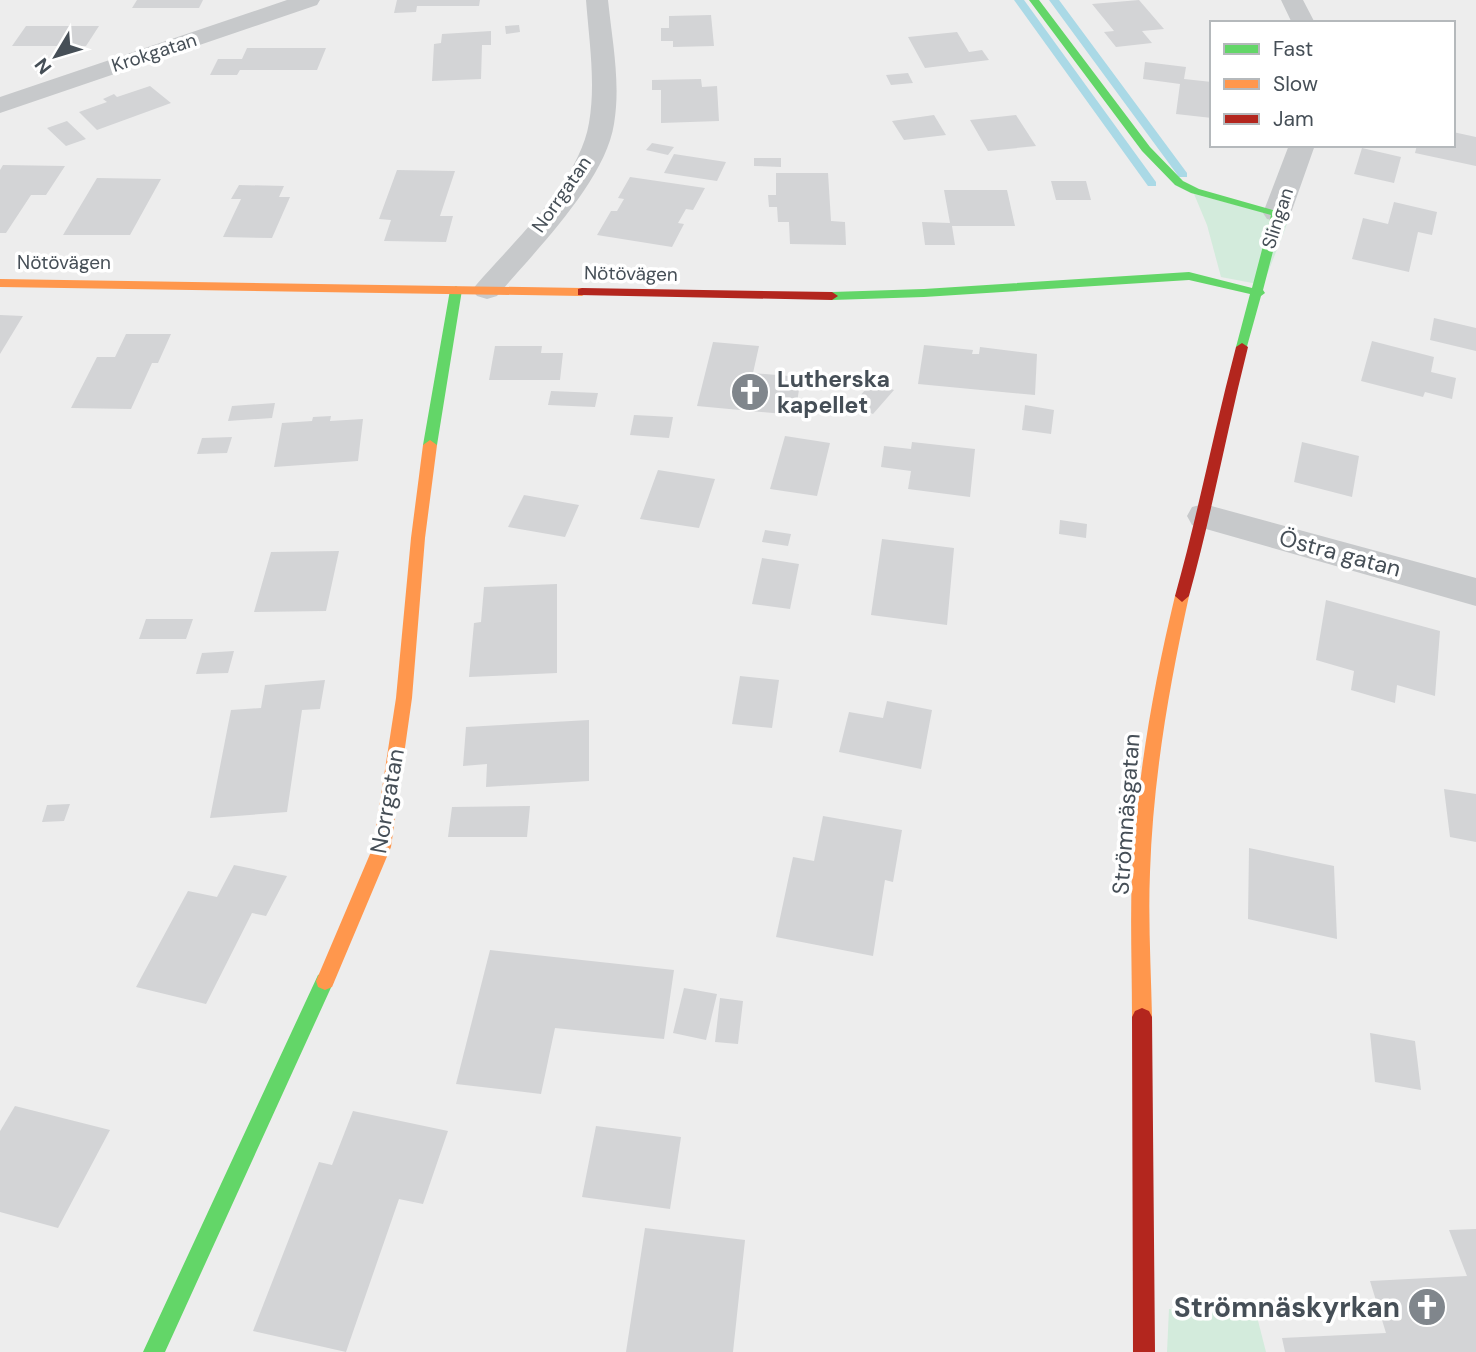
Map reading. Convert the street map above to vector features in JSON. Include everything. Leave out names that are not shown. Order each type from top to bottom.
[{"type":"street","name":"Krokgatan","points":[[0,105],[309,0]]},
{"type":"street","name":"Norrgatan","points":[[486,290],[580,175],[598,140],[602,114],[602,69],[597,0]]},
{"type":"street","points":[[1034,0],[1146,149],[1179,183],[1195,191],[1278,213]]},
{"type":"street","points":[[1292,0],[1303,21]]},
{"type":"street","name":"Slingan","points":[[1259,293],[1265,255],[1301,147]]},
{"type":"street","name":"Nötövägen","points":[[0,282],[831,295],[924,293],[1189,276],[1259,293]]},
{"type":"street","name":"Norrgatan","points":[[154,1352],[319,996],[382,848],[404,698],[418,538],[434,411],[456,290]]},
{"type":"street","name":"Strömnäsgatan","points":[[1144,1352],[1142,872],[1153,740],[1167,657],[1203,516],[1222,424],[1259,293]]},
{"type":"street","name":"Östra gatan","points":[[1203,516],[1476,592]]},
{"type":"green space","points":[[1194,194],[1289,219],[1263,285],[1221,277],[1207,225]]},
{"type":"green space","points":[[1254,1305],[1266,1352],[1167,1352],[1169,1309]]},
{"type":"building","points":[[137,0],[203,0],[199,8],[132,8]]},
{"type":"building","points":[[397,0],[480,0],[479,6],[417,6],[416,12],[394,13]]},
{"type":"building","points":[[1139,0],[1164,29],[1142,31],[1152,43],[1116,47],[1104,32],[1114,31],[1092,4]]},
{"type":"building","points":[[711,15],[714,46],[673,47],[673,41],[661,41],[661,28],[669,28],[669,16]]},
{"type":"building","points":[[519,25],[520,32],[506,34],[505,26]]},
{"type":"building","points":[[26,26],[99,26],[86,46],[12,46]]},
{"type":"building","points":[[491,31],[491,45],[482,45],[481,79],[432,81],[434,44],[441,43],[442,34]]},
{"type":"building","points":[[957,32],[969,52],[982,50],[989,60],[925,68],[908,37]]},
{"type":"building","points":[[247,48],[326,48],[317,70],[240,70],[237,75],[210,75],[218,59],[242,59]]},
{"type":"building","points":[[1145,62],[1186,67],[1184,79],[1210,82],[1210,118],[1176,114],[1180,84],[1143,79]]},
{"type":"building","points":[[908,73],[913,83],[891,85],[886,75]]},
{"type":"building","points":[[701,79],[702,87],[717,86],[719,121],[661,123],[661,90],[652,90],[652,80]]},
{"type":"building","points":[[150,86],[171,103],[97,130],[79,112],[107,102],[103,99],[114,94],[117,97]]},
{"type":"building","points":[[934,115],[946,135],[904,140],[892,121]]},
{"type":"building","points":[[1016,115],[1036,146],[988,151],[970,120]]},
{"type":"building","points":[[67,121],[86,139],[66,146],[47,128]]},
{"type":"building","points":[[1455,132],[1476,137],[1476,166],[1415,153],[1416,147],[1455,147]]},
{"type":"building","points":[[652,143],[674,147],[668,155],[646,150]]},
{"type":"building","points":[[1362,148],[1401,157],[1394,183],[1354,174]]},
{"type":"building","points":[[674,154],[726,162],[717,181],[664,173]]},
{"type":"building","points":[[754,158],[781,158],[781,167],[754,166]]},
{"type":"building","points":[[3,165],[65,166],[46,195],[31,195],[6,233],[0,233],[0,170]]},
{"type":"building","points":[[397,170],[455,171],[440,216],[453,216],[446,242],[384,241],[391,220],[379,219]]},
{"type":"building","points":[[776,173],[828,173],[831,221],[845,222],[846,245],[790,244],[789,222],[778,222],[777,207],[769,207],[768,195],[776,195]]},
{"type":"building","points":[[630,177],[705,188],[693,210],[686,209],[678,223],[684,224],[672,247],[597,235],[611,211],[617,211],[624,199],[618,198]]},
{"type":"building","points":[[97,178],[161,179],[130,235],[63,235]]},
{"type":"building","points":[[1051,181],[1086,181],[1091,200],[1056,200]]},
{"type":"building","points":[[239,185],[284,186],[279,197],[290,197],[272,238],[223,237],[241,199],[231,199]]},
{"type":"building","points":[[944,190],[1007,190],[1015,226],[952,226],[955,245],[925,245],[922,222],[950,223]]},
{"type":"building","points":[[1394,202],[1437,212],[1432,235],[1418,232],[1409,272],[1352,259],[1363,218],[1388,224]]},
{"type":"building","points":[[0,315],[23,316],[0,354]]},
{"type":"building","points":[[1434,318],[1476,328],[1476,351],[1430,340]]},
{"type":"building","points":[[126,334],[171,334],[158,363],[152,363],[131,409],[71,408],[97,357],[115,357]]},
{"type":"building","points":[[1372,341],[1434,357],[1431,372],[1456,378],[1452,399],[1425,392],[1423,397],[1361,381]]},
{"type":"building","name":"Lutherska kapellet","points":[[713,342],[759,346],[753,373],[801,377],[795,415],[697,406]]},
{"type":"building","points":[[924,345],[973,350],[972,354],[979,354],[980,347],[1037,354],[1035,395],[918,384]]},
{"type":"building","points":[[495,346],[542,346],[541,353],[563,353],[560,380],[489,380]]},
{"type":"building","points":[[872,382],[894,390],[873,414],[852,405]]},
{"type":"building","points":[[551,391],[598,393],[595,407],[548,405]]},
{"type":"building","points":[[275,403],[272,418],[228,421],[232,406]]},
{"type":"building","points":[[1025,405],[1054,410],[1051,434],[1022,430]]},
{"type":"building","points":[[634,415],[673,417],[669,438],[630,435]]},
{"type":"building","points":[[331,416],[330,421],[363,419],[358,461],[274,467],[282,423],[312,421],[313,417]]},
{"type":"building","points":[[785,436],[830,443],[817,496],[770,489]]},
{"type":"building","points":[[232,437],[227,453],[197,454],[202,438]]},
{"type":"building","points":[[912,442],[975,449],[970,497],[908,489],[911,471],[881,467],[884,446],[911,449]]},
{"type":"building","points":[[1302,442],[1359,456],[1352,497],[1294,482]]},
{"type":"building","points":[[658,470],[715,479],[699,528],[640,519]]},
{"type":"building","points":[[524,495],[579,505],[565,537],[508,527]]},
{"type":"building","points":[[1060,520],[1087,524],[1086,538],[1059,534]]},
{"type":"building","points":[[765,530],[791,534],[788,546],[762,542]]},
{"type":"building","points":[[882,539],[954,548],[947,625],[871,615]]},
{"type":"building","points":[[339,551],[326,611],[254,612],[271,552]]},
{"type":"building","points":[[762,558],[799,564],[790,609],[752,604]]},
{"type":"building","points":[[557,584],[557,673],[469,677],[474,623],[481,622],[484,587]]},
{"type":"building","points":[[1326,600],[1440,631],[1435,696],[1397,685],[1395,703],[1351,690],[1354,671],[1316,660]]},
{"type":"building","points":[[146,619],[193,619],[186,639],[139,639]]},
{"type":"building","points":[[234,651],[228,673],[196,674],[202,653]]},
{"type":"building","points":[[740,676],[779,680],[772,728],[732,724]]},
{"type":"building","points":[[325,680],[320,709],[302,710],[287,812],[210,818],[231,710],[261,708],[265,685]]},
{"type":"building","points":[[887,701],[932,710],[921,769],[839,752],[849,712],[883,718]]},
{"type":"building","points":[[589,720],[589,781],[486,787],[487,764],[463,766],[466,727]]},
{"type":"building","points":[[1444,789],[1476,794],[1476,842],[1450,837]]},
{"type":"building","points":[[70,804],[64,821],[42,822],[47,805]]},
{"type":"building","points":[[530,806],[527,837],[448,837],[452,807]]},
{"type":"building","points":[[823,816],[902,830],[893,882],[885,880],[873,956],[776,937],[793,857],[814,861]]},
{"type":"building","points":[[1249,848],[1334,866],[1337,939],[1248,919]]},
{"type":"building","points":[[234,865],[287,876],[266,916],[252,913],[206,1004],[136,987],[188,891],[217,897]]},
{"type":"building","points":[[490,950],[674,970],[664,1039],[555,1028],[541,1094],[456,1084]]},
{"type":"building","points":[[684,988],[717,994],[706,1040],[673,1033]]},
{"type":"building","points":[[720,998],[743,1001],[738,1044],[715,1042]]},
{"type":"building","points":[[1370,1033],[1415,1041],[1421,1090],[1375,1082]]},
{"type":"building","points":[[15,1106],[110,1130],[58,1228],[0,1212],[0,1131]]},
{"type":"building","points":[[353,1111],[448,1131],[423,1204],[399,1199],[346,1352],[253,1331],[319,1162],[332,1165]]},
{"type":"building","points":[[596,1126],[681,1137],[670,1209],[582,1197]]},
{"type":"building","points":[[645,1228],[745,1240],[733,1352],[626,1352]]},
{"type":"building","name":"Strömnäskyrkan","points":[[1476,1229],[1476,1352],[1285,1352],[1282,1338],[1386,1333],[1370,1281],[1467,1276],[1449,1230]]},
{"type":"waterway","points":[[1019,0],[1152,184]]},
{"type":"waterway","points":[[1054,0],[1183,175]]},
{"type":"traffic: fast","points":[[1034,0],[1146,149],[1179,183],[1195,191],[1277,213],[1242,347]]},
{"type":"traffic: fast","points":[[832,296],[924,293],[1189,276],[1259,293]]},
{"type":"traffic: fast","points":[[430,445],[456,290]]},
{"type":"traffic: fast","points":[[154,1352],[325,981]]},
{"type":"traffic: slow","points":[[0,283],[582,292]]},
{"type":"traffic: slow","points":[[325,981],[382,847],[404,698],[418,538],[430,445]]},
{"type":"traffic: slow","points":[[1142,1017],[1140,890],[1146,802],[1160,698],[1182,596]]},
{"type":"traffic: jam","points":[[582,292],[832,296]]},
{"type":"traffic: jam","points":[[1182,596],[1204,516],[1222,424],[1242,347]]},
{"type":"traffic: jam","points":[[1142,1017],[1144,1352]]},
{"type":"place","name":"Lutherska kapellet","points":[[750,392]]},
{"type":"place","name":"Strömnäskyrkan","points":[[1427,1307]]}]
